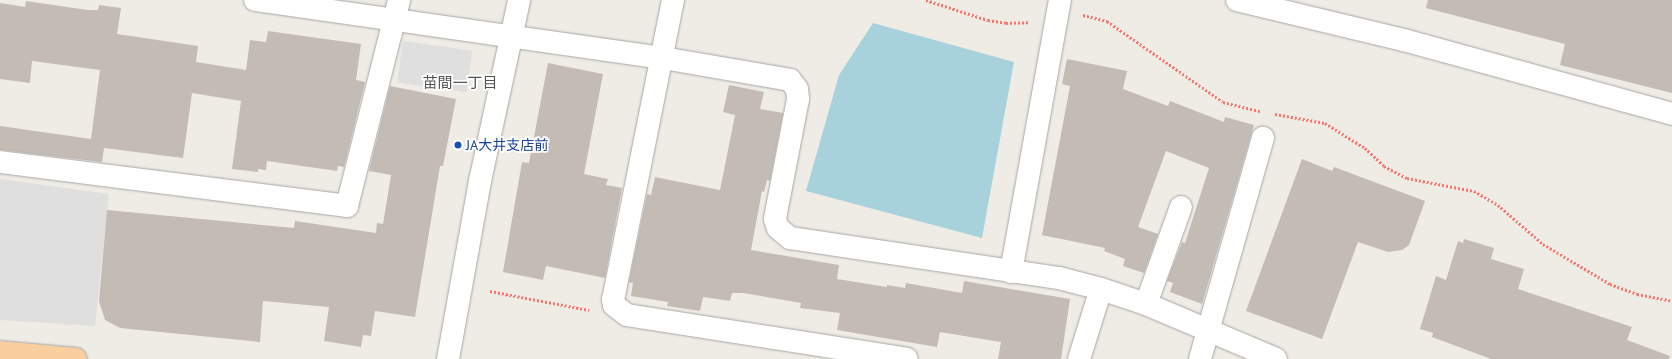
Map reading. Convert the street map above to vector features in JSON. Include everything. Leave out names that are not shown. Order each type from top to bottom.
[{"type":"main road","points":[[0,352],[76,359]]},
{"type":"street","points":[[255,0],[396,9],[511,36],[663,58],[776,76],[790,80],[797,89],[798,99],[775,218],[778,228],[790,238],[1011,272],[1060,278],[1101,289],[1146,304],[1276,359]]},
{"type":"street","points":[[448,359],[480,181],[519,0]]},
{"type":"street","points":[[673,0],[663,58],[613,299],[614,305],[627,315],[907,359]]},
{"type":"street","points":[[1011,272],[1060,0]]},
{"type":"street","points":[[1237,0],[1271,4],[1672,114]]},
{"type":"street","points":[[0,162],[347,206],[396,9]]},
{"type":"street","points":[[1200,359],[1264,138]]},
{"type":"street","points":[[1146,304],[1181,207]]},
{"type":"street","points":[[1079,359],[1101,289]]},
{"type":"path","points":[[926,0],[988,20],[1006,23],[1035,20]]},
{"type":"path","points":[[1079,15],[1091,15],[1107,21],[1223,102],[1264,112]]},
{"type":"path","points":[[1270,113],[1326,123],[1365,148],[1384,166],[1407,178],[1474,192],[1498,205],[1543,244],[1610,284],[1637,294],[1672,301]]},
{"type":"path","points":[[490,291],[598,312],[614,305]]},
{"type":"shaded area","points":[[403,41],[472,51],[466,92],[397,83]]},
{"type":"shaded area","points":[[0,179],[109,194],[95,326],[0,320]]},
{"type":"water","points":[[873,23],[1014,62],[982,238],[806,191],[839,75]]},
{"type":"building","points":[[1428,0],[1672,0],[1672,93],[1560,65],[1565,44],[1426,8]]},
{"type":"building","points":[[26,1],[88,10],[98,10],[99,5],[121,8],[117,34],[198,46],[196,62],[246,70],[250,40],[266,42],[268,31],[361,44],[356,80],[365,82],[344,167],[338,166],[337,171],[267,161],[266,170],[258,169],[258,172],[232,169],[241,101],[192,93],[183,158],[104,148],[102,162],[0,150],[0,126],[91,139],[100,70],[32,61],[30,83],[0,79],[0,3],[25,7]]},
{"type":"building","points":[[1067,59],[1127,71],[1123,89],[1168,106],[1170,101],[1224,122],[1225,117],[1254,125],[1202,304],[1170,292],[1173,283],[1167,281],[1182,242],[1185,243],[1209,168],[1166,151],[1138,227],[1158,234],[1144,273],[1123,266],[1125,259],[1104,251],[1105,248],[1042,235],[1070,86],[1062,84]]},
{"type":"building","points":[[548,63],[603,74],[584,174],[608,179],[606,185],[622,188],[605,278],[546,266],[543,280],[503,272],[522,162],[529,163]]},
{"type":"building","points":[[729,85],[764,92],[760,109],[783,113],[770,181],[767,180],[764,192],[762,191],[751,250],[839,265],[837,279],[887,287],[887,285],[905,288],[906,283],[962,293],[964,281],[1070,299],[1061,359],[998,359],[1001,342],[940,332],[937,347],[837,330],[840,313],[800,308],[801,303],[743,293],[732,293],[730,301],[703,297],[700,311],[667,306],[668,302],[631,296],[633,283],[629,282],[647,194],[651,195],[655,177],[720,190],[735,115],[723,112]]},
{"type":"building","points":[[390,86],[456,99],[443,166],[440,166],[415,317],[375,311],[371,336],[363,335],[361,347],[324,341],[329,307],[263,301],[260,342],[120,328],[105,320],[99,301],[107,210],[294,228],[295,221],[376,233],[377,223],[383,224],[391,175],[369,171]]},
{"type":"building","points":[[1302,159],[1332,171],[1334,167],[1425,201],[1409,245],[1402,250],[1388,252],[1358,242],[1322,339],[1246,311]]},
{"type":"building","points":[[1464,239],[1494,248],[1491,259],[1524,269],[1518,289],[1632,327],[1627,340],[1670,356],[1669,359],[1491,359],[1432,337],[1433,333],[1420,329],[1436,276],[1446,280],[1458,241],[1463,243]]},
{"type":"place","name":"JA大井支店前","points":[[458,145]]},
{"type":"district","name":"苗間一丁目","points":[[460,83]]}]
